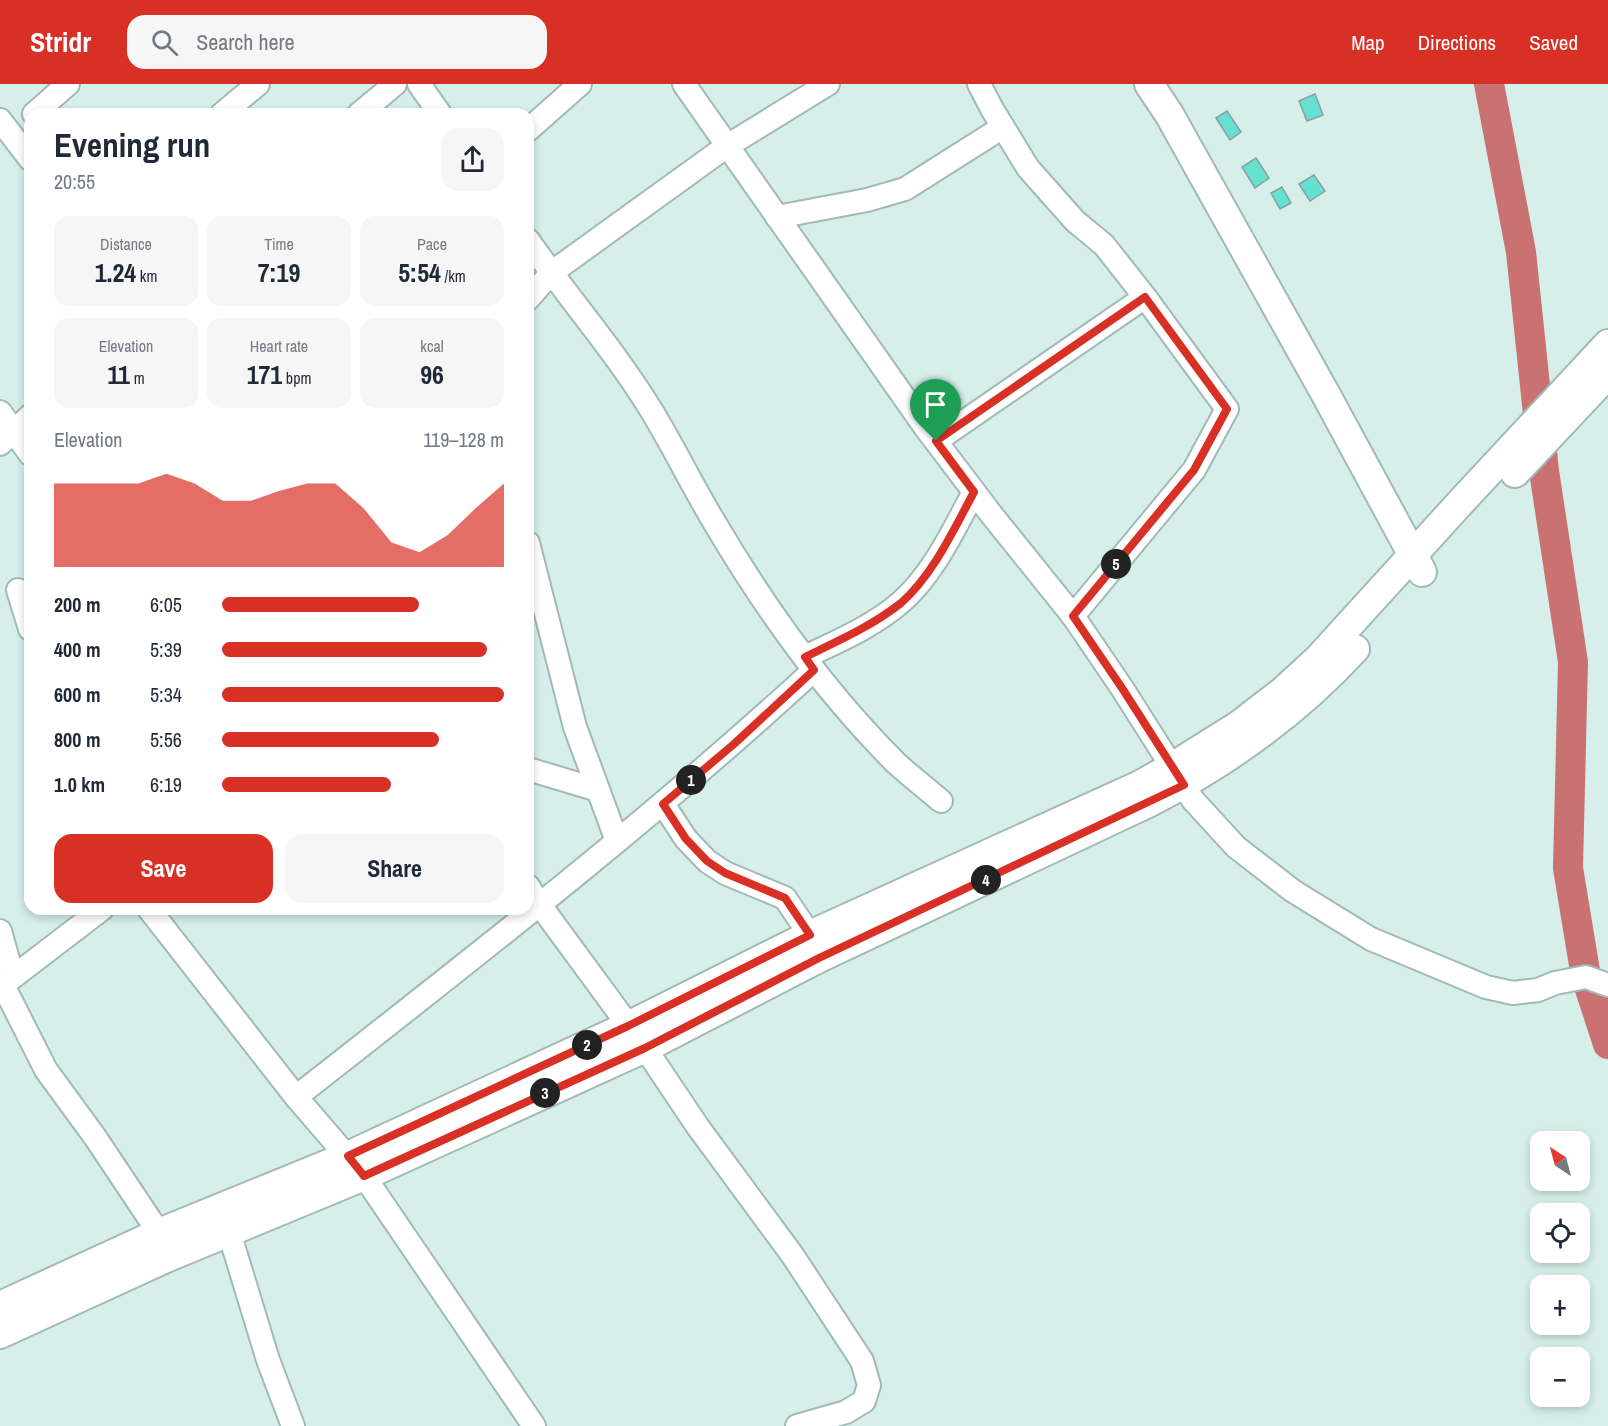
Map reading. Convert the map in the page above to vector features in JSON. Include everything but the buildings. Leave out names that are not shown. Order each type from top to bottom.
[{"type":"main road","points":[[1149,84],[1169,114],[1319,382],[1418,565]]},
{"type":"main road","points":[[0,1334],[155,1262],[229,1232],[356,1166],[637,1037],[819,958],[1250,741],[1294,709],[1332,673],[1418,565],[1608,344]]},
{"type":"main road","points":[[1464,513],[1608,374]]},
{"type":"main road","points":[[637,1037],[810,935],[1140,785],[1178,776]]},
{"type":"main road","points":[[0,1306],[159,1233],[356,1166]]},
{"type":"street","points":[[41,108],[68,84]]},
{"type":"street","points":[[229,108],[258,84]]},
{"type":"street","points":[[366,108],[395,84]]},
{"type":"street","points":[[418,84],[436,108]]},
{"type":"street","points":[[534,125],[580,84]]},
{"type":"street","points":[[684,84],[936,441],[1073,616],[1193,800],[1236,847],[1293,891],[1371,939],[1486,987],[1513,993],[1538,990],[1555,983],[1586,977],[1608,985]]},
{"type":"street","points":[[534,292],[551,273],[727,146],[828,84]]},
{"type":"street","points":[[979,84],[1028,168],[1075,221],[1104,245],[1227,409],[1194,470],[1073,616]]},
{"type":"street","points":[[24,120],[4,132],[24,153]]},
{"type":"street","points":[[777,217],[867,200],[905,189],[1003,127]]},
{"type":"street","points":[[534,249],[632,380],[654,414],[713,521],[765,604],[809,664],[846,709],[897,764],[941,801]]},
{"type":"street","points":[[936,441],[1145,297]]},
{"type":"street","points":[[0,412],[24,445]]},
{"type":"street","points":[[534,911],[734,744],[809,664],[902,602],[933,565],[974,492]]},
{"type":"street","points":[[534,566],[575,727],[617,842]]},
{"type":"street","points":[[16,591],[24,613]]},
{"type":"street","points":[[534,771],[598,790]]},
{"type":"street","points":[[663,804],[686,839],[707,861],[725,873],[785,898],[810,935]]},
{"type":"street","points":[[534,896],[793,1256],[862,1361],[869,1385],[864,1401],[846,1412],[797,1426]]},
{"type":"street","points":[[5,983],[94,915]]},
{"type":"street","points":[[154,915],[296,1097],[356,1166],[534,1426]]},
{"type":"street","points":[[296,1097],[529,915]]},
{"type":"street","points":[[0,931],[5,983],[46,1070],[95,1137],[159,1233]]},
{"type":"street","points":[[229,1232],[268,1359],[293,1426]]},
{"type":"waterway","points":[[1489,84],[1521,252],[1544,471],[1573,662],[1568,868],[1586,977],[1608,1044]]},
{"type":"route","points":[[1145,297],[1227,409],[1194,470],[1073,616],[1184,785],[819,958],[645,1048],[364,1176],[348,1156],[628,1026],[810,935],[785,898],[725,873],[707,861],[686,839],[663,804],[734,744],[814,670],[805,657],[870,625],[902,602],[933,565],[974,492],[936,441],[1145,297]]}]
